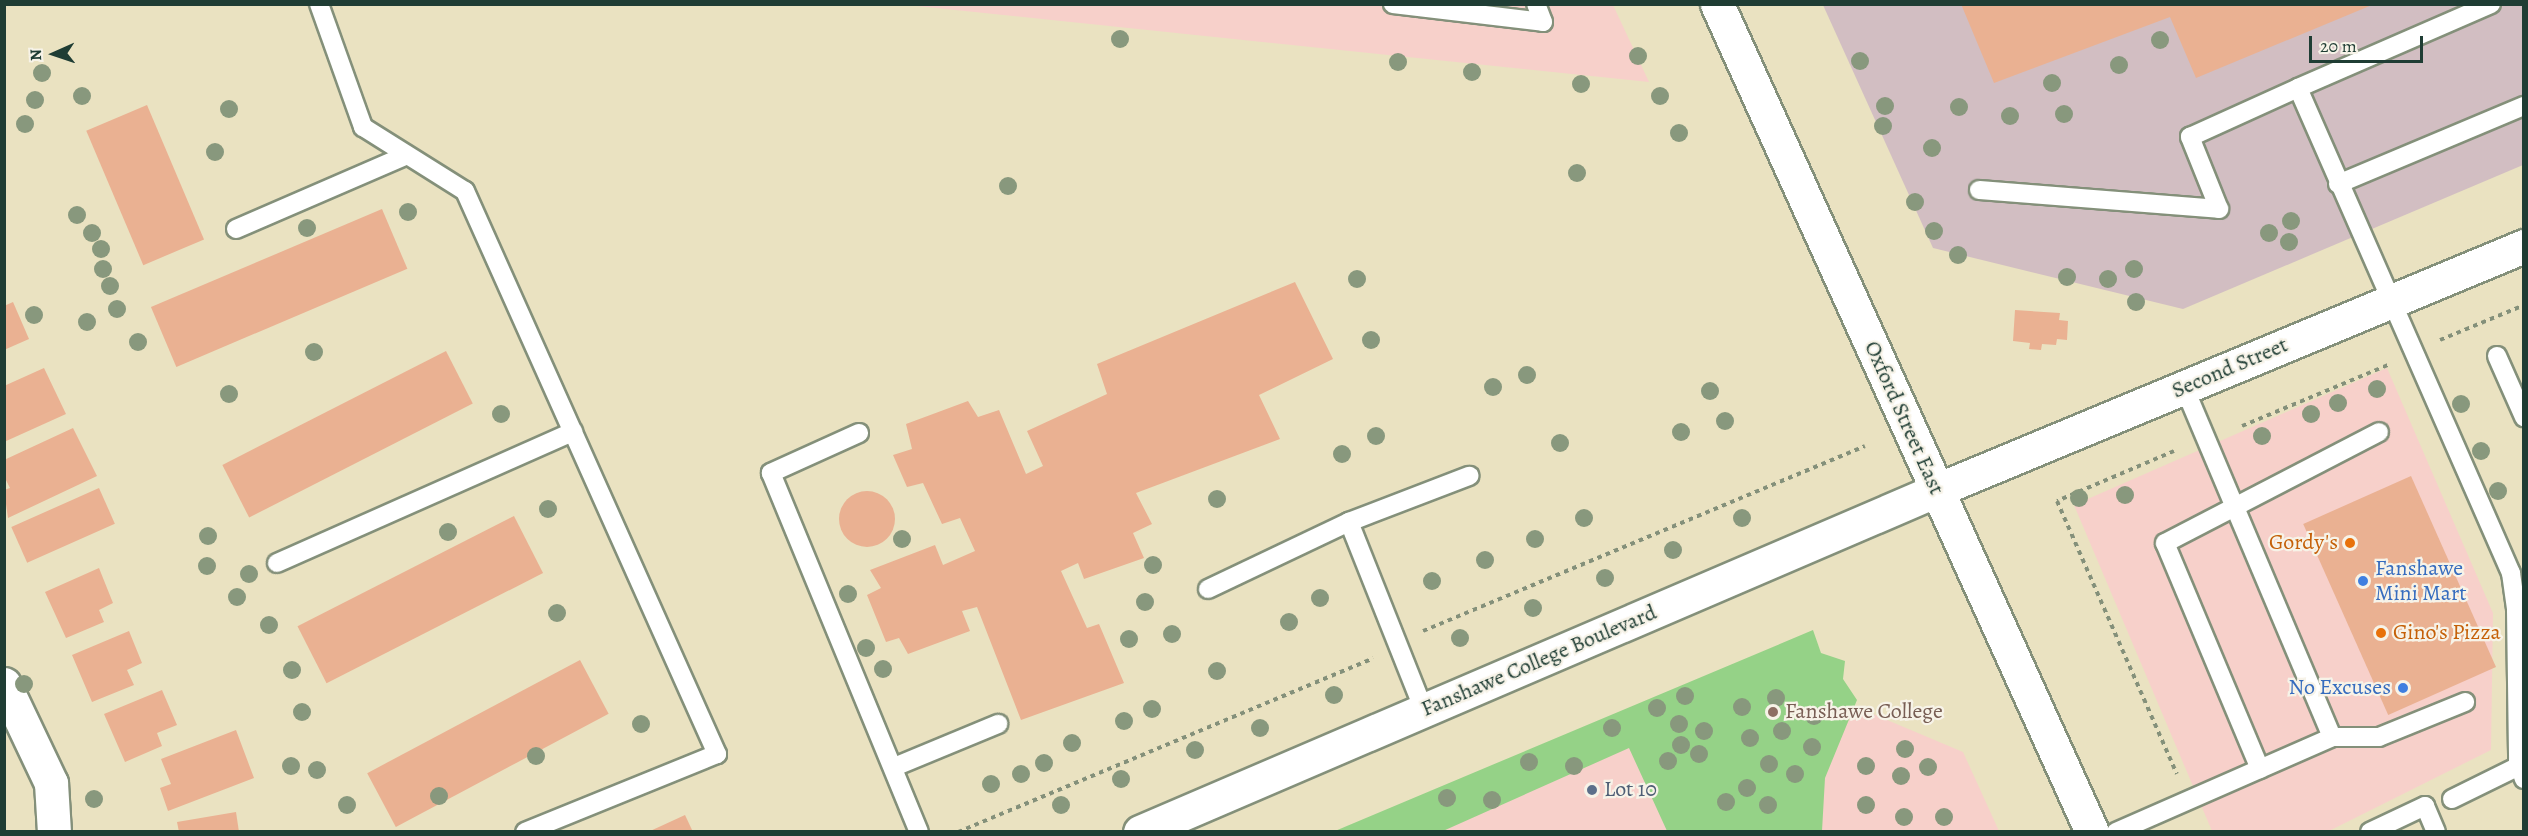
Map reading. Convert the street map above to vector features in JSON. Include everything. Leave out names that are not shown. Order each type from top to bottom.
[{"type":"street","name":"Oxford Street East","points":[[1717,4],[2092,831]]},
{"type":"street","name":"Second Street","points":[[1937,490],[2523,246]]},
{"type":"street","name":"Fanshawe College Boulevard","points":[[1140,831],[1937,490]]},
{"type":"street","points":[[4,684],[51,783],[54,831]]},
{"type":"lane","points":[[319,4],[363,127],[465,191],[717,754],[525,831]]},
{"type":"lane","points":[[1393,4],[1543,22],[1536,4]]},
{"type":"lane","points":[[1979,190],[2219,209],[2190,137],[2491,4]]},
{"type":"lane","points":[[2298,88],[2338,184],[2516,565],[2521,772],[2452,799]]},
{"type":"lane","points":[[2338,184],[2523,106]]},
{"type":"lane","points":[[236,229],[407,155]]},
{"type":"lane","points":[[2497,356],[2523,417]]},
{"type":"lane","points":[[2184,387],[2332,737]]},
{"type":"lane","points":[[277,563],[573,432]]},
{"type":"lane","points":[[2260,768],[2165,543],[2234,505],[2379,432]]},
{"type":"lane","points":[[859,433],[771,473],[919,831]]},
{"type":"lane","points":[[1208,589],[1348,522],[1469,476]]},
{"type":"lane","points":[[1348,522],[1424,710]]},
{"type":"lane","points":[[2116,831],[2332,737],[2379,737],[2465,702]]},
{"type":"lane","points":[[894,767],[998,724]]},
{"type":"lane","points":[[2370,831],[2425,806],[2436,831]]},
{"type":"path","points":[[2428,345],[2523,305]]},
{"type":"path","points":[[2242,426],[2393,362]]},
{"type":"path","points":[[1414,635],[1865,446]]},
{"type":"path","points":[[2174,451],[2057,501],[2179,780]]},
{"type":"path","points":[[958,831],[1383,654]]},
{"type":"shaded area","points":[[907,5],[1613,5],[1649,82]]},
{"type":"shaded area","points":[[1823,5],[2523,5],[2523,165],[2183,309],[1933,248]]},
{"type":"shaded area","points":[[2387,368],[2493,613],[2491,750],[2329,831],[2212,831],[2074,505]]},
{"type":"shaded area","name":"Fanshawe College","points":[[1773,672],[1963,752],[1999,831],[1394,832]]},
{"type":"green space","points":[[1813,630],[1821,653],[1845,661],[1843,679],[1857,700],[1825,778],[1822,831],[1667,831],[1629,748],[1443,831],[1335,831]]},
{"type":"building","points":[[1961,4],[2372,5],[2196,78],[2170,17],[1994,83]]},
{"type":"building","points":[[147,105],[204,239],[143,265],[86,131]]},
{"type":"building","points":[[382,209],[407,269],[176,367],[151,307]]},
{"type":"building","points":[[1295,282],[1333,359],[1259,395],[1280,439],[1136,493],[1152,524],[1133,533],[1144,558],[1084,579],[1078,563],[1061,571],[1087,628],[1099,624],[1124,683],[1021,720],[977,607],[962,611],[970,631],[908,654],[899,638],[886,642],[867,595],[881,588],[870,570],[935,545],[943,565],[975,551],[960,518],[942,524],[923,483],[907,487],[893,455],[912,449],[906,424],[968,401],[978,417],[999,410],[1026,474],[1043,466],[1027,431],[1107,394],[1097,364]]},
{"type":"building","points":[[13,302],[29,339],[4,350],[4,306]]},
{"type":"building","points":[[2015,310],[2060,313],[2059,320],[2068,321],[2067,340],[2057,339],[2056,345],[2042,344],[2041,350],[2029,349],[2030,343],[2013,341]]},
{"type":"building","points":[[446,351],[473,404],[249,518],[222,465]]},
{"type":"building","points":[[44,368],[66,414],[4,442],[4,386]]},
{"type":"building","points":[[73,428],[97,476],[8,518],[4,490],[10,488],[4,476],[4,460]]},
{"type":"building","points":[[2411,476],[2496,667],[2388,715],[2303,524]]},
{"type":"building","points":[[99,488],[115,524],[27,563],[11,527]]},
{"type":"building","points":[[861,491],[873,491],[883,495],[891,503],[895,519],[891,535],[883,543],[873,547],[861,547],[851,543],[843,535],[839,525],[839,513],[843,503],[851,495]]},
{"type":"building","points":[[514,516],[543,573],[327,683],[297,626]]},
{"type":"building","points":[[99,568],[113,603],[99,610],[104,622],[66,638],[45,592]]},
{"type":"building","points":[[129,631],[142,663],[127,670],[134,685],[92,702],[72,655]]},
{"type":"building","points":[[580,660],[609,714],[396,827],[367,773]]},
{"type":"building","points":[[162,690],[177,725],[157,733],[162,746],[125,762],[104,714]]},
{"type":"building","points":[[236,730],[254,778],[168,811],[160,788],[171,784],[161,759]]},
{"type":"building","points":[[236,812],[239,832],[179,832],[177,822]]},
{"type":"building","points":[[685,815],[693,832],[648,832]]},
{"type":"place","name":"Gordy's","points":[[2350,543]]},
{"type":"place","name":"Fanshawe Mini Mart","points":[[2363,581]]},
{"type":"place","name":"Gino's Pizza","points":[[2381,633]]},
{"type":"place","name":"No Excuses","points":[[2403,688]]},
{"type":"place","name":"Fanshawe College","points":[[1773,712]]},
{"type":"place","name":"Lot 10","points":[[1592,790]]}]
